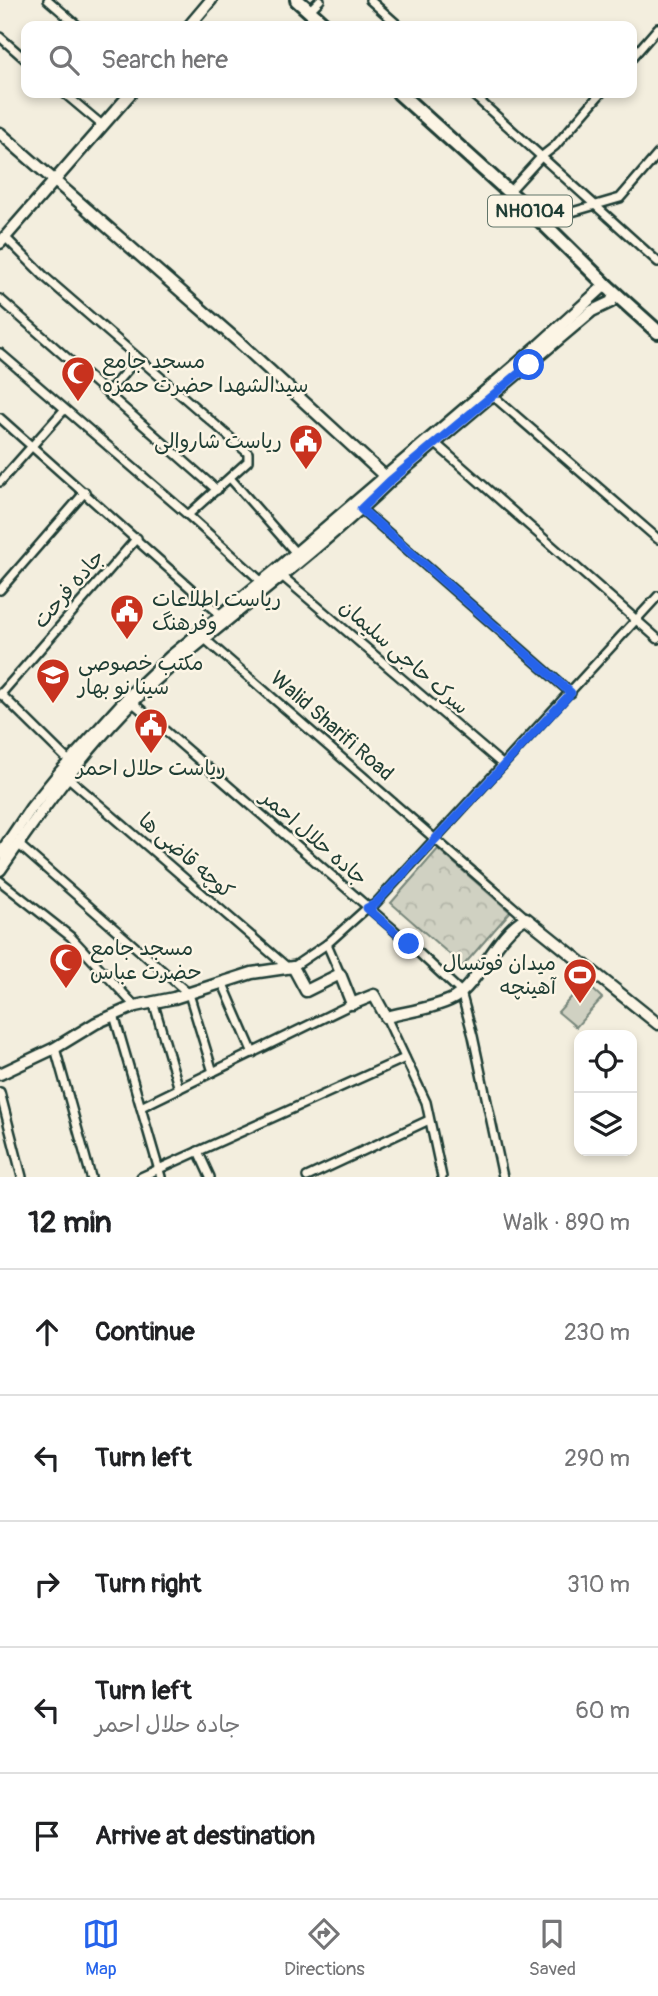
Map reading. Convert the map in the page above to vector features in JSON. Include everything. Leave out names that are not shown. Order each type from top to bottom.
[{"type":"highway","points":[[297,0],[320,21]]},
{"type":"highway","name":"NH0104","points":[[405,98],[541,221],[658,332]]},
{"type":"street","points":[[48,0],[72,21]]},
{"type":"street","points":[[193,21],[212,0]]},
{"type":"street","points":[[309,11],[320,0]]},
{"type":"street","points":[[370,0],[393,21]]},
{"type":"street","points":[[637,52],[658,28]]},
{"type":"street","points":[[0,37],[21,56]]},
{"type":"street","points":[[70,98],[102,125]]},
{"type":"street","points":[[126,98],[3,235],[47,278],[248,453],[248,461],[188,515]]},
{"type":"street","points":[[476,98],[658,262]]},
{"type":"street","points":[[509,192],[541,157],[555,146],[597,98]]},
{"type":"street","points":[[0,133],[388,478]]},
{"type":"street","points":[[541,221],[620,198],[657,156]]},
{"type":"street","points":[[590,268],[597,288],[596,294]]},
{"type":"street","points":[[0,854],[31,808],[171,656],[225,619],[282,576],[361,509],[388,478],[602,288],[611,290],[611,302],[593,311],[435,443],[388,478],[295,552],[262,582],[225,619],[206,640],[130,701]]},
{"type":"street","points":[[0,299],[217,490]]},
{"type":"street","points":[[603,306],[631,308]]},
{"type":"street","points":[[0,353],[262,582]]},
{"type":"street","points":[[107,393],[138,358]]},
{"type":"street","points":[[492,395],[658,539]]},
{"type":"street","points":[[0,482],[64,410]]},
{"type":"street","points":[[0,418],[225,619]]},
{"type":"street","points":[[435,443],[658,639]]},
{"type":"street","points":[[230,478],[295,552]]},
{"type":"street","points":[[0,590],[85,492]]},
{"type":"street","points":[[361,509],[571,693]]},
{"type":"street","name":"جاده فرحت","points":[[0,694],[137,538]]},
{"type":"street","name":"سرک حاجی سلیمان","points":[[282,576],[503,765]]},
{"type":"street","points":[[0,1074],[55,1048],[114,1014],[153,1001],[223,984],[252,973],[290,967],[327,944],[375,904],[658,596]]},
{"type":"street","name":"Walid Sharifi Road","points":[[206,640],[526,918]]},
{"type":"street","points":[[0,694],[73,764]]},
{"type":"street","name":"جاده حلال احمر","points":[[130,701],[392,928],[460,992]]},
{"type":"street","points":[[0,870],[64,773]]},
{"type":"street","name":"کوچه قاضی ها","points":[[64,773],[290,967]]},
{"type":"street","points":[[18,844],[189,994],[213,1072]]},
{"type":"street","points":[[0,881],[71,937],[135,1006]]},
{"type":"street","points":[[386,1017],[454,998],[503,939],[526,918],[658,1024]]},
{"type":"street","points":[[327,944],[352,1004]]},
{"type":"street","points":[[290,967],[306,991],[340,974]]},
{"type":"street","points":[[223,984],[253,1053]]},
{"type":"street","points":[[460,992],[473,1036],[503,1177]]},
{"type":"street","points":[[141,1107],[374,995],[426,1102],[442,1177]]},
{"type":"street","points":[[153,1001],[179,1089]]},
{"type":"street","points":[[114,1014],[160,1173]]},
{"type":"street","points":[[55,1048],[91,1177]]},
{"type":"street","points":[[141,1177],[160,1173],[198,1152],[405,1058]]},
{"type":"street","points":[[0,1092],[22,1177]]},
{"type":"street","points":[[307,1177],[429,1120]]},
{"type":"street","points":[[198,1152],[210,1177]]},
{"type":"green space","points":[[438,849],[510,912],[463,966],[391,903]]},
{"type":"green space","name":"میدان فوتسال آهینچه","points":[[585,982],[602,998],[576,1027],[558,1012]]},
{"type":"place","name":"مسجد جامع سیدالشهدا حضرت حمزه","points":[[78,403]]},
{"type":"place","name":"ریاست شاروالی","points":[[306,471]]},
{"type":"place","name":"ریاست اطلاعات وفرهنگ","points":[[127,641]]},
{"type":"place","name":"مکتب خصوصی سینا نو بهار","points":[[53,705]]},
{"type":"place","name":"ریاست حلال احمر","points":[[151,755]]},
{"type":"place","name":"مسجد جامع حضرت عباس","points":[[66,990]]},
{"type":"place","name":"میدان فوتسال آهینچه","points":[[580,1005]]},
{"type":"route","points":[[409,944],[367,908],[375,904],[571,693],[361,509],[390,481],[529,365]]}]
